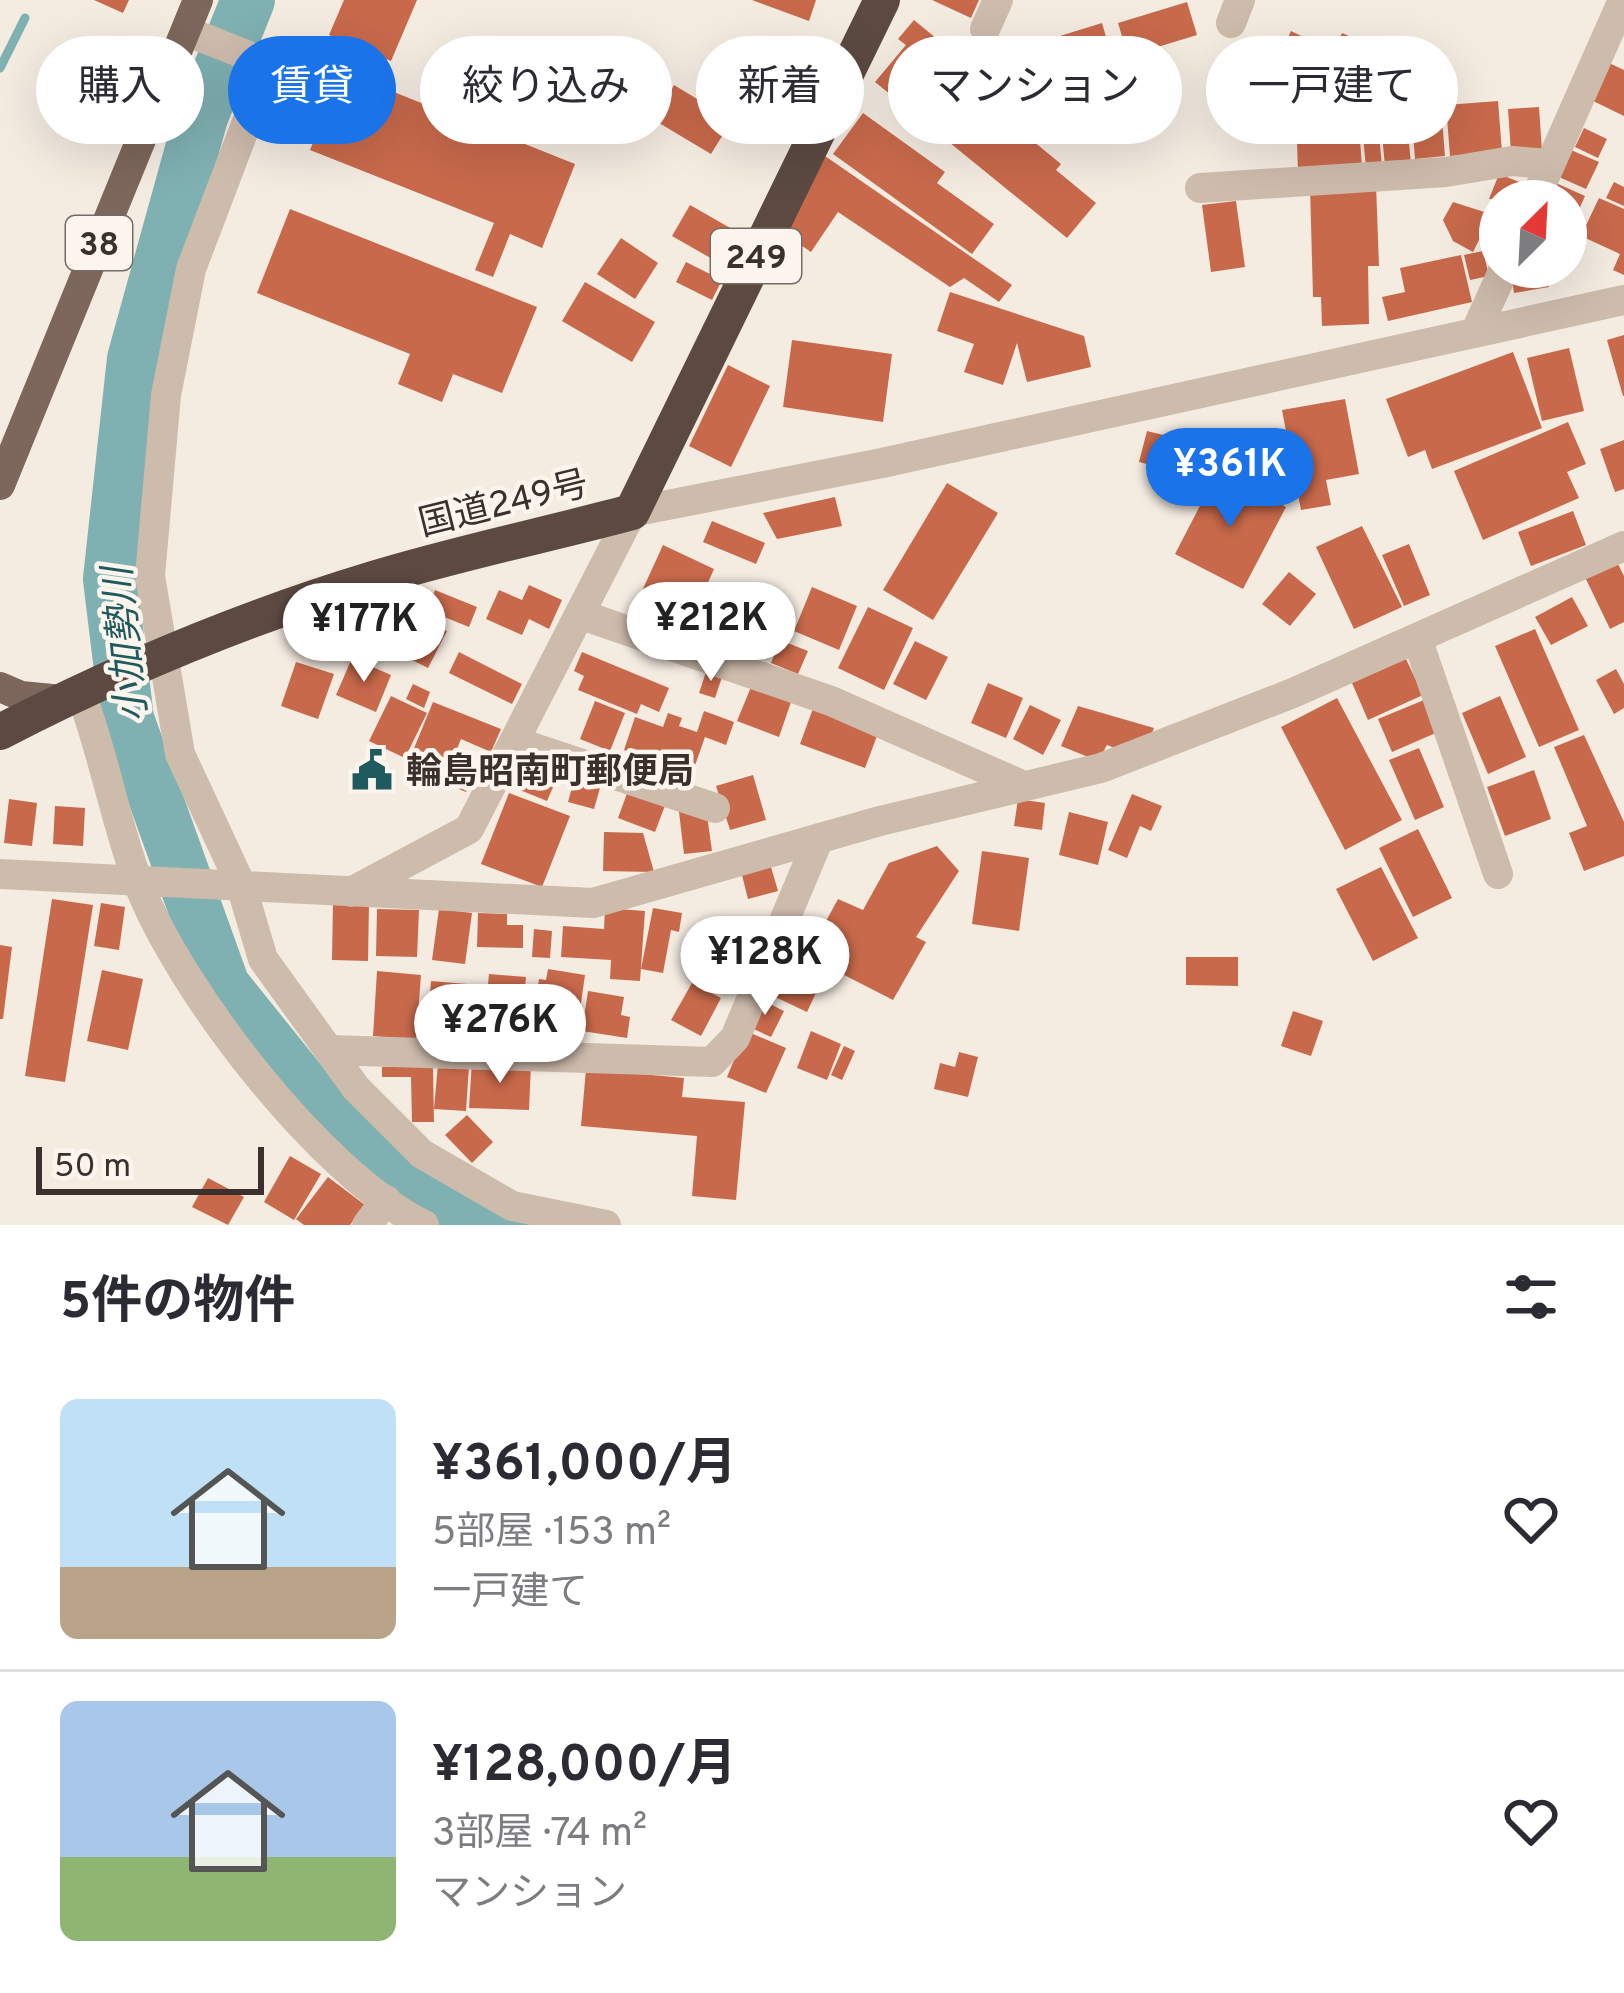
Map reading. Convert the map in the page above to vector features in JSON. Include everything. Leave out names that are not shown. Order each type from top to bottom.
[{"type":"highway","name":"国道249号","points":[[0,732],[160,656],[377,577],[632,512],[882,0]]},
{"type":"main road","name":"38","points":[[3,470],[198,0]]},
{"type":"main road","points":[[0,688],[21,696],[77,692]]},
{"type":"street","points":[[985,29],[998,0]]},
{"type":"street","points":[[1543,180],[1622,0]]},
{"type":"street","points":[[186,31],[269,64],[191,269],[166,395],[149,576],[180,754],[241,885],[263,959],[356,1088],[422,1154],[512,1207],[606,1225]]},
{"type":"street","points":[[1200,188],[1447,172],[1512,161],[1550,164]]},
{"type":"street","points":[[1475,333],[1495,288]]},
{"type":"street","points":[[351,892],[470,829],[632,512],[1624,300]]},
{"type":"street","points":[[0,874],[592,903],[819,838],[1101,768],[1417,638],[1624,546]]},
{"type":"street","points":[[582,615],[831,701],[1024,786]]},
{"type":"street","points":[[1417,638],[1498,874]]},
{"type":"street","points":[[77,692],[170,954],[309,1134],[377,1213],[424,1225]]},
{"type":"street","points":[[516,742],[715,808]]},
{"type":"street","points":[[329,1049],[712,1062],[735,1039],[819,838]]},
{"type":"building","points":[[94,0],[129,0],[123,13]]},
{"type":"building","points":[[344,0],[417,0],[396,49],[396,36],[329,35]]},
{"type":"building","points":[[752,0],[816,0],[809,21]]},
{"type":"building","points":[[932,0],[979,0],[971,18]]},
{"type":"building","points":[[1187,2],[1197,35],[1182,40],[1122,36],[1118,23]]},
{"type":"building","points":[[914,20],[933,36],[901,36]]},
{"type":"building","points":[[1102,23],[1106,36],[1060,36]]},
{"type":"building","points":[[1609,63],[1624,70],[1624,116],[1591,100]]},
{"type":"building","points":[[888,66],[888,93],[875,82]]},
{"type":"building","points":[[674,85],[696,98],[696,144],[717,144],[711,154],[672,131]]},
{"type":"building","points":[[396,93],[420,102],[420,144],[525,144],[575,164],[542,248],[510,234],[493,277],[475,270],[494,223],[310,150],[312,144],[396,144]]},
{"type":"building","points":[[1498,101],[1502,152],[1450,156],[1449,144],[1458,144],[1458,104]]},
{"type":"building","points":[[1539,107],[1542,151],[1511,153],[1508,109]]},
{"type":"building","points":[[864,114],[888,131],[888,144],[906,144],[945,172],[937,183],[994,224],[972,254],[833,154],[840,144],[864,144]]},
{"type":"building","points":[[1584,128],[1607,139],[1598,158],[1575,147]]},
{"type":"building","points":[[951,144],[1037,144],[1061,164],[1056,170],[1096,203],[1067,238]]},
{"type":"building","points":[[1297,144],[1360,144],[1362,167],[1298,172]]},
{"type":"building","points":[[1364,144],[1380,144],[1382,166],[1366,168]]},
{"type":"building","points":[[1383,144],[1409,144],[1411,164],[1385,166]]},
{"type":"building","points":[[1414,144],[1444,144],[1445,156],[1415,159]]},
{"type":"building","points":[[1571,150],[1599,162],[1587,187],[1587,180],[1559,177]]},
{"type":"building","points":[[825,156],[1012,285],[999,302],[964,278],[950,287],[838,212],[811,252],[780,231]]},
{"type":"building","points":[[1614,182],[1624,187],[1624,206],[1606,198]]},
{"type":"building","points":[[1376,184],[1379,266],[1368,266],[1369,324],[1322,326],[1321,297],[1313,297],[1310,186]]},
{"type":"building","points":[[1599,198],[1624,209],[1624,275],[1613,270],[1620,254],[1587,239],[1587,223]]},
{"type":"building","points":[[1236,201],[1245,267],[1211,272],[1202,205]]},
{"type":"building","points":[[1453,202],[1479,210],[1479,240],[1473,252],[1453,241],[1443,220]]},
{"type":"building","points":[[690,205],[739,233],[721,264],[672,236]]},
{"type":"building","points":[[290,209],[537,307],[502,393],[453,374],[442,402],[398,384],[410,354],[257,293]]},
{"type":"building","points":[[621,238],[658,263],[635,299],[597,274]]},
{"type":"building","points":[[1479,252],[1479,278],[1470,280],[1464,255]]},
{"type":"building","points":[[1461,255],[1472,302],[1388,321],[1382,297],[1405,292],[1400,268]]},
{"type":"building","points":[[686,262],[722,280],[712,300],[676,282]]},
{"type":"building","points":[[585,282],[655,322],[632,362],[562,321]]},
{"type":"building","points":[[950,292],[1084,336],[1091,367],[1027,382],[1017,343],[1003,385],[964,372],[974,344],[937,331]]},
{"type":"building","points":[[1624,335],[1624,396],[1623,396],[1607,340]]},
{"type":"building","points":[[792,340],[892,354],[883,422],[783,407]]},
{"type":"building","points":[[1569,348],[1584,411],[1542,421],[1527,358]]},
{"type":"building","points":[[1513,352],[1542,428],[1432,469],[1425,450],[1408,457],[1386,399]]},
{"type":"building","points":[[728,365],[770,386],[731,467],[689,446]]},
{"type":"building","points":[[1345,399],[1359,474],[1326,480],[1331,505],[1301,510],[1282,410]]},
{"type":"building","points":[[1568,422],[1586,464],[1567,472],[1579,498],[1483,540],[1454,471]]},
{"type":"building","points":[[1147,431],[1180,439],[1172,471],[1139,462]]},
{"type":"building","points":[[1624,440],[1624,489],[1615,492],[1600,449]]},
{"type":"building","points":[[1218,471],[1286,507],[1243,589],[1175,554]]},
{"type":"building","points":[[947,483],[998,513],[933,620],[883,590]]},
{"type":"building","points":[[835,497],[842,526],[777,539],[763,513]]},
{"type":"building","points":[[1573,511],[1586,545],[1531,566],[1518,532]]},
{"type":"building","points":[[712,521],[765,543],[756,564],[703,542]]},
{"type":"building","points":[[1362,526],[1402,607],[1354,629],[1316,547]]},
{"type":"building","points":[[1409,544],[1430,595],[1404,606],[1382,555]]},
{"type":"building","points":[[663,545],[714,569],[683,639],[631,615]]},
{"type":"building","points":[[1617,562],[1624,576],[1624,622],[1610,629],[1585,577]]},
{"type":"building","points":[[1289,572],[1316,594],[1290,626],[1262,604]]},
{"type":"building","points":[[529,585],[562,600],[549,629],[529,619],[522,635],[486,619],[499,590],[522,600]]},
{"type":"building","points":[[812,587],[857,606],[839,650],[794,631]]},
{"type":"building","points":[[435,590],[477,607],[469,627],[427,610]]},
{"type":"building","points":[[1572,597],[1588,626],[1551,645],[1535,617]]},
{"type":"building","points":[[868,607],[913,628],[884,690],[838,668]]},
{"type":"building","points":[[418,608],[436,617],[433,624],[447,631],[428,668],[396,652]]},
{"type":"building","points":[[1535,629],[1579,730],[1539,747],[1495,646]]},
{"type":"building","points":[[780,640],[808,651],[798,674],[771,663]]},
{"type":"building","points":[[915,641],[948,657],[926,700],[893,684]]},
{"type":"building","points":[[459,652],[522,684],[512,704],[449,673]]},
{"type":"building","points":[[582,652],[669,688],[659,712],[641,704],[637,714],[578,690],[584,676],[574,671]]},
{"type":"building","points":[[352,658],[391,675],[376,712],[336,695]]},
{"type":"building","points":[[1406,659],[1423,695],[1368,720],[1352,683]]},
{"type":"building","points":[[296,662],[334,674],[318,719],[281,706]]},
{"type":"building","points":[[707,669],[723,674],[715,698],[699,693]]},
{"type":"building","points":[[1616,669],[1624,684],[1624,708],[1614,714],[1596,680]]},
{"type":"building","points":[[988,683],[1023,698],[1006,738],[971,723]]},
{"type":"building","points":[[413,684],[430,692],[424,708],[406,699]]},
{"type":"building","points":[[751,687],[791,702],[779,737],[737,721]]},
{"type":"building","points":[[391,696],[427,713],[405,758],[369,741]]},
{"type":"building","points":[[1500,696],[1526,757],[1488,774],[1462,713]]},
{"type":"building","points":[[1337,698],[1402,820],[1345,850],[1281,727]]},
{"type":"building","points":[[1424,700],[1438,732],[1392,752],[1378,719]]},
{"type":"building","points":[[595,701],[625,713],[610,751],[580,739]]},
{"type":"building","points":[[433,702],[501,729],[491,752],[461,739],[445,778],[408,763]]},
{"type":"building","points":[[815,703],[880,728],[865,768],[800,744]]},
{"type":"building","points":[[1030,705],[1061,720],[1043,755],[1013,739]]},
{"type":"building","points":[[1078,706],[1154,728],[1148,743],[1132,755],[1107,745],[1098,761],[1061,746]]},
{"type":"building","points":[[704,711],[734,722],[726,745],[705,737],[692,774],[624,750],[635,717],[663,727],[668,713],[682,718],[679,726],[697,732]]},
{"type":"building","points":[[1584,735],[1624,822],[1624,856],[1584,871],[1569,833],[1587,826],[1554,747]]},
{"type":"building","points":[[1419,748],[1444,807],[1415,820],[1389,760]]},
{"type":"building","points":[[528,758],[560,771],[547,801],[515,788]]},
{"type":"building","points":[[455,766],[474,774],[466,792],[447,784]]},
{"type":"building","points":[[1534,770],[1551,819],[1505,836],[1487,787]]},
{"type":"building","points":[[576,773],[602,781],[594,809],[568,802]]},
{"type":"building","points":[[753,775],[766,820],[730,830],[716,786]]},
{"type":"building","points":[[629,788],[666,803],[655,832],[618,818]]},
{"type":"building","points":[[509,793],[570,816],[542,887],[481,864]]},
{"type":"building","points":[[1132,794],[1162,806],[1151,831],[1140,826],[1127,858],[1108,850]]},
{"type":"building","points":[[9,799],[37,803],[32,846],[4,843]]},
{"type":"building","points":[[1018,799],[1045,803],[1042,830],[1014,826]]},
{"type":"building","points":[[55,806],[85,808],[83,846],[53,844]]},
{"type":"building","points":[[706,808],[712,851],[684,854],[679,812]]},
{"type":"building","points":[[1069,812],[1108,822],[1098,865],[1059,855]]},
{"type":"building","points":[[1418,829],[1452,898],[1413,917],[1379,848]]},
{"type":"building","points":[[604,832],[643,833],[654,872],[603,871]]},
{"type":"building","points":[[937,846],[959,871],[916,937],[926,942],[893,1000],[807,956],[838,899],[863,910],[889,863]]},
{"type":"building","points":[[982,851],[1029,858],[1019,931],[972,924]]},
{"type":"building","points":[[771,867],[778,891],[748,899],[742,875]]},
{"type":"building","points":[[1381,867],[1418,938],[1373,961],[1336,889]]},
{"type":"building","points":[[52,899],[93,905],[65,1082],[25,1076]]},
{"type":"building","points":[[101,903],[125,907],[119,950],[94,946]]},
{"type":"building","points":[[333,903],[369,904],[368,961],[332,960]]},
{"type":"building","points":[[605,908],[645,911],[640,981],[610,979],[611,960],[561,957],[563,926],[604,929]]},
{"type":"building","points":[[653,908],[682,913],[679,932],[671,930],[663,973],[641,969]]},
{"type":"building","points":[[377,909],[419,910],[417,957],[376,956]]},
{"type":"building","points":[[439,909],[472,913],[465,964],[432,960]]},
{"type":"building","points":[[478,913],[507,914],[507,925],[523,925],[523,948],[477,947]]},
{"type":"building","points":[[534,929],[552,931],[550,958],[532,957]]},
{"type":"building","points":[[0,945],[12,947],[3,1019],[0,1019]]},
{"type":"building","points":[[699,945],[743,957],[735,990],[690,978]]},
{"type":"building","points":[[1186,957],[1238,957],[1238,986],[1186,985]]},
{"type":"building","points":[[788,960],[823,978],[807,1012],[771,995]]},
{"type":"building","points":[[548,969],[585,975],[578,1024],[533,1018],[539,979],[546,980]]},
{"type":"building","points":[[102,970],[143,979],[128,1050],[87,1041]]},
{"type":"building","points":[[377,971],[421,975],[416,1040],[373,1036]]},
{"type":"building","points":[[489,974],[526,977],[522,1019],[485,1015]]},
{"type":"building","points":[[431,981],[479,985],[475,1034],[427,1030]]},
{"type":"building","points":[[692,983],[721,998],[701,1036],[671,1020]]},
{"type":"building","points":[[588,991],[624,997],[621,1015],[630,1017],[627,1038],[582,1031]]},
{"type":"building","points":[[760,999],[784,1011],[771,1037],[747,1026]]},
{"type":"building","points":[[1293,1011],[1323,1021],[1311,1056],[1281,1046]]},
{"type":"building","points":[[746,1031],[786,1048],[766,1093],[727,1077]]},
{"type":"building","points":[[811,1031],[841,1044],[827,1080],[797,1068]]},
{"type":"building","points":[[844,1046],[855,1051],[842,1080],[831,1075]]},
{"type":"building","points":[[959,1052],[978,1057],[968,1097],[934,1089],[940,1063],[955,1067]]},
{"type":"building","points":[[472,1061],[531,1064],[529,1110],[469,1108]]},
{"type":"building","points":[[438,1064],[469,1066],[466,1111],[434,1109]]},
{"type":"building","points":[[382,1067],[433,1067],[434,1122],[412,1122],[411,1077],[382,1077]]},
{"type":"building","points":[[586,1069],[684,1078],[682,1097],[745,1102],[736,1200],[692,1196],[697,1136],[581,1126]]},
{"type":"building","points":[[467,1115],[493,1142],[472,1163],[445,1135]]},
{"type":"building","points":[[290,1156],[321,1174],[294,1220],[264,1202]]},
{"type":"building","points":[[328,1177],[365,1205],[350,1225],[304,1225],[296,1219]]},
{"type":"building","points":[[208,1178],[244,1197],[228,1225],[192,1207]]},
{"type":"waterway","name":"小加勢川","points":[[248,0],[201,117],[134,359],[110,579],[127,719],[223,986],[338,1129],[403,1181],[507,1225]]},
{"type":"waterway","points":[[0,68],[25,18]]},
{"type":"place","name":"輪島昭南町郵便局","points":[[372,770]]}]
